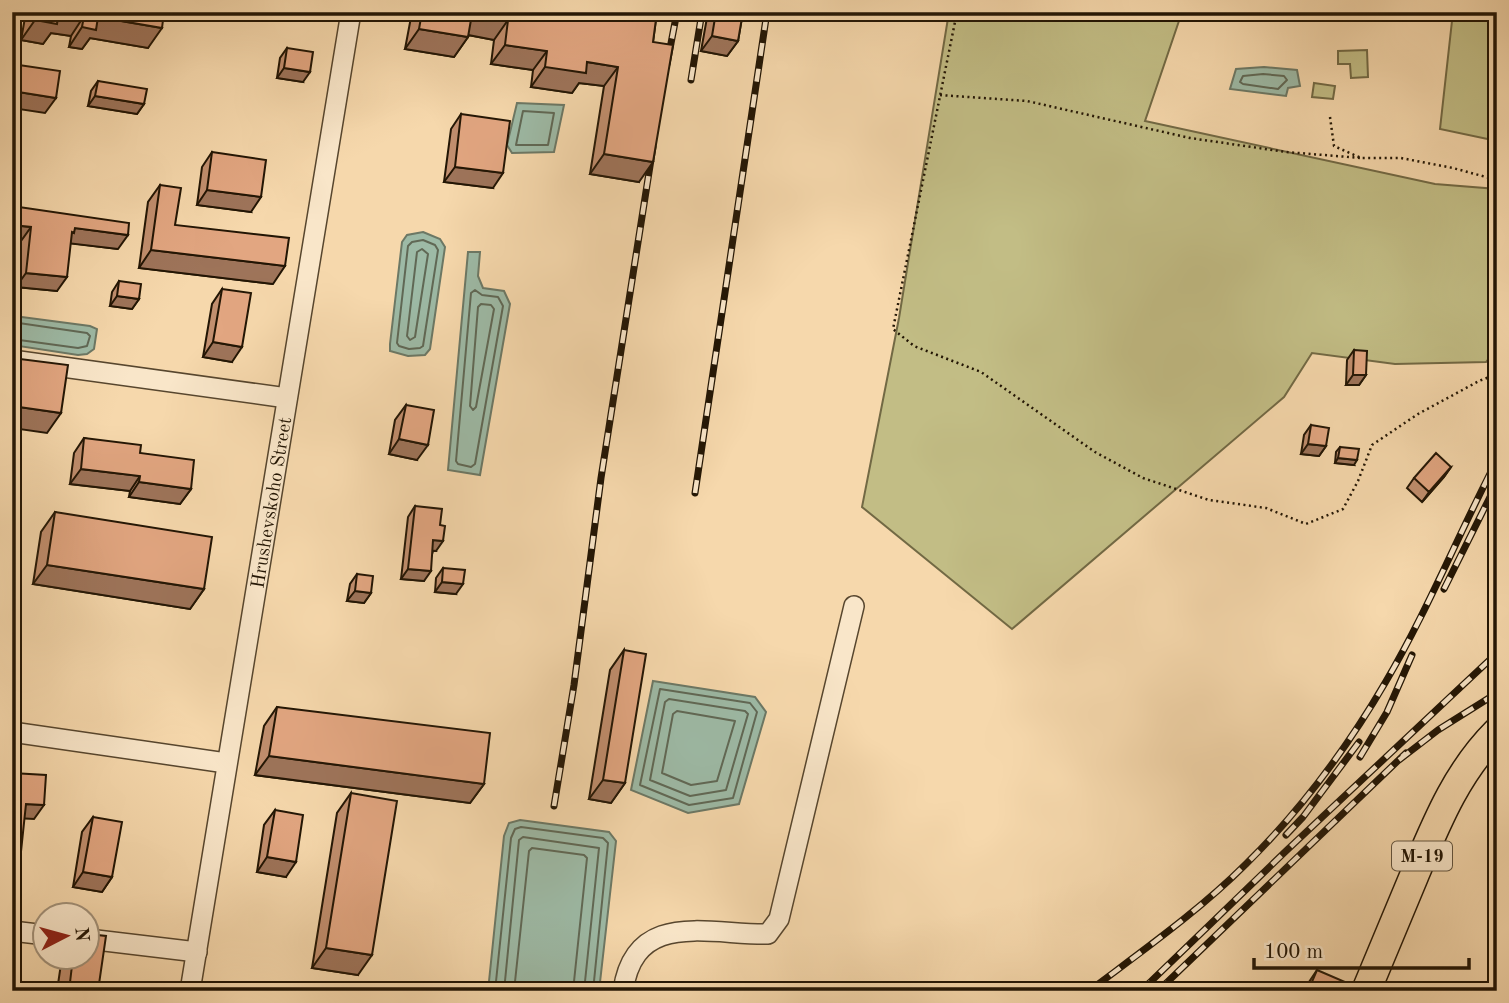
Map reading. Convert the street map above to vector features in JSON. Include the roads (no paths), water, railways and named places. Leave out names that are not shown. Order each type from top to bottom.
[{"type":"highway","name":"М-19","points":[[1366,991],[1456,782],[1497,732]]},
{"type":"street","name":"Hrushevskoho Street","points":[[190,991],[351,12]]},
{"type":"street","points":[[12,360],[287,398]]},
{"type":"street","points":[[623,991],[625,975],[639,948],[666,933],[714,931],[768,934],[779,919],[854,606]]},
{"type":"street","points":[[12,732],[226,763]]},
{"type":"street","points":[[12,931],[32,933]]},
{"type":"street","points":[[102,942],[197,952]]},
{"type":"water","points":[[1264,67],[1297,70],[1300,86],[1288,88],[1286,96],[1230,89],[1236,69]]},
{"type":"water","points":[[517,103],[564,105],[554,152],[512,153],[507,145]]},
{"type":"water","points":[[423,232],[440,239],[445,247],[430,349],[425,355],[408,356],[390,351],[402,242],[407,235]]},
{"type":"water","points":[[468,252],[480,252],[478,276],[483,288],[504,291],[510,304],[480,475],[448,470]]},
{"type":"water","points":[[14,316],[90,326],[97,329],[94,349],[87,354],[78,355],[12,345]]},
{"type":"water","points":[[653,681],[755,697],[766,712],[739,804],[688,813],[631,790]]},
{"type":"water","points":[[520,820],[609,832],[616,841],[599,991],[488,991],[504,836],[509,823]]},
{"type":"railway","points":[[667,64],[677,12]]},
{"type":"railway","points":[[691,80],[702,12]]},
{"type":"railway","points":[[695,493],[767,12]]},
{"type":"railway","points":[[554,806],[574,685],[601,478],[653,147]]},
{"type":"railway","points":[[1089,991],[1170,930],[1228,881],[1266,844],[1322,778],[1355,731],[1400,656],[1497,460]]},
{"type":"railway","points":[[1444,589],[1497,483]]},
{"type":"railway","points":[[1141,991],[1497,653]]},
{"type":"railway","points":[[1360,757],[1387,712],[1412,655]]},
{"type":"railway","points":[[1399,760],[1438,730],[1497,693]]},
{"type":"railway","points":[[1286,835],[1303,817],[1359,742]]},
{"type":"railway","points":[[1158,991],[1406,753]]}]
